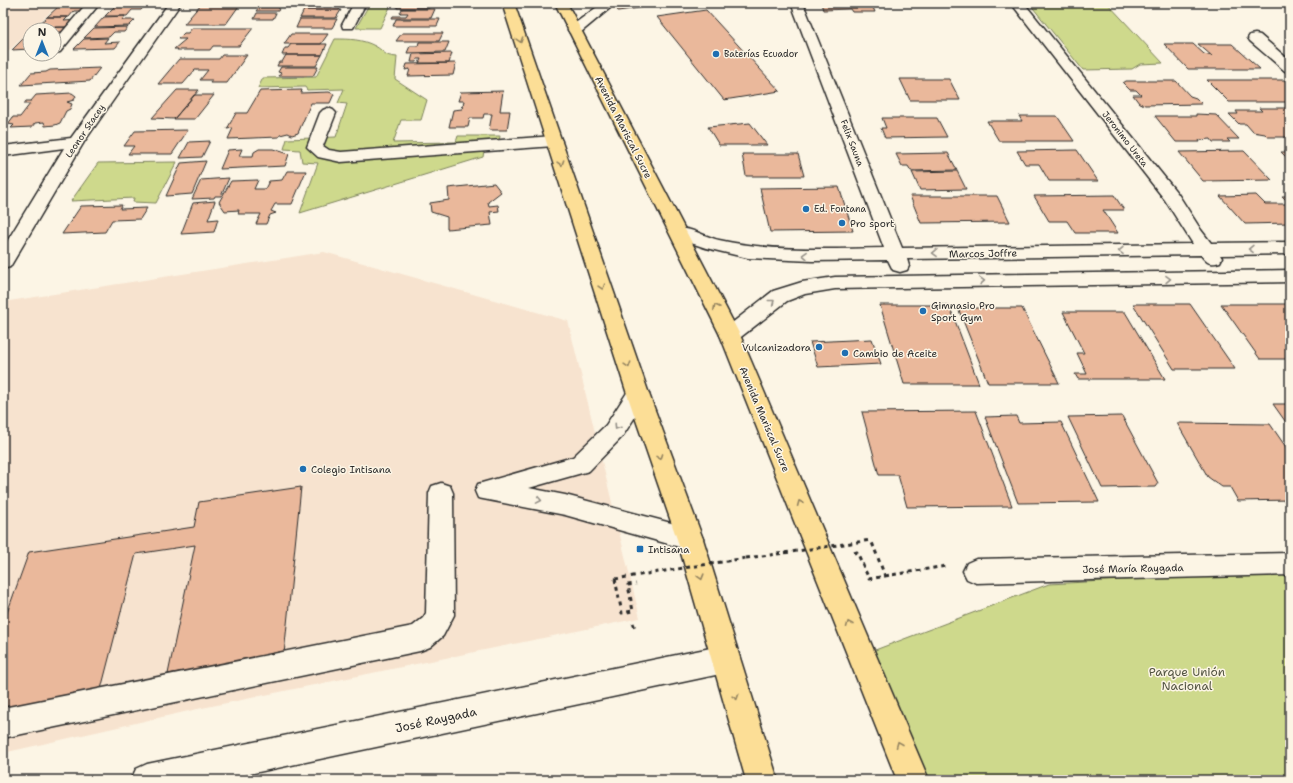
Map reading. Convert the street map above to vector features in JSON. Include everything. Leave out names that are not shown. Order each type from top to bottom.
[{"type":"main road","points":[[508,3],[638,394],[690,539],[762,780]]},
{"type":"main road","name":"Avenida Mariscal Sucre","points":[[561,3],[730,336],[913,780]]},
{"type":"street","points":[[62,41],[94,3]]},
{"type":"street","name":"Leonor Stacey","points":[[3,263],[76,142],[175,3]]},
{"type":"street","points":[[348,25],[360,3]]},
{"type":"street","name":"Felix Sauna","points":[[798,3],[906,282]]},
{"type":"street","name":"Jeronimo Ureta","points":[[1017,3],[1172,198],[1193,232],[1228,278]]},
{"type":"street","points":[[575,30],[606,5]]},
{"type":"street","points":[[1255,38],[1290,68]]},
{"type":"street","points":[[328,113],[315,147],[324,154],[341,157],[554,141]]},
{"type":"street","points":[[3,151],[76,142]]},
{"type":"street","name":"Marcos Joffre","points":[[679,233],[712,244],[748,252],[812,255],[1290,248]]},
{"type":"street","points":[[730,336],[780,296],[802,288],[835,283],[1290,276]]},
{"type":"street","points":[[638,394],[614,431],[581,464],[487,491],[565,504],[690,539]]},
{"type":"street","points":[[3,723],[420,638],[433,627],[440,615],[441,493]]},
{"type":"street","name":"José María Raygada","points":[[976,571],[1290,564]]},
{"type":"street","name":"José Raygada","points":[[147,780],[725,659]]},
{"type":"path","points":[[636,584],[628,585],[633,611],[622,613],[615,579],[870,540],[885,576]]},
{"type":"path","points":[[857,552],[868,579],[945,566],[976,571]]},
{"type":"path","points":[[632,623],[635,628]]},
{"type":"shaded area","points":[[3,3],[60,3],[40,22],[22,22],[22,38],[3,56]]},
{"type":"shaded area","name":"Colegio Intisana","points":[[324,252],[568,321],[640,618],[202,708],[3,753],[3,302]]},
{"type":"green space","points":[[370,3],[392,3],[380,28],[356,28]]},
{"type":"green space","points":[[1029,3],[1111,3],[1108,4],[1163,63],[1140,64],[1132,69],[1083,70]]},
{"type":"green space","points":[[335,39],[350,39],[365,42],[379,48],[387,55],[397,57],[395,79],[427,100],[421,120],[401,120],[393,143],[456,142],[458,136],[500,136],[498,147],[484,151],[483,157],[300,213],[318,163],[302,162],[300,150],[284,149],[287,139],[336,137],[347,104],[338,103],[344,89],[307,90],[305,87],[258,88],[263,78],[316,77]]},
{"type":"green space","points":[[177,162],[156,203],[133,202],[134,198],[71,201],[98,163]]},
{"type":"green space","name":"Parque Unión Nacional","points":[[1290,571],[1290,780],[914,780],[862,655],[1049,584]]},
{"type":"building","points":[[202,3],[241,3],[226,24],[184,24]]},
{"type":"building","points":[[262,3],[281,3],[278,11],[256,11]]},
{"type":"building","points":[[310,3],[343,3],[339,10],[306,10]]},
{"type":"building","points":[[399,3],[431,3],[429,8],[397,8]]},
{"type":"building","points":[[612,3],[650,3],[653,6],[618,11]]},
{"type":"building","points":[[821,3],[871,3],[875,12],[852,12],[850,9],[823,10]]},
{"type":"building","points":[[146,4],[141,10],[132,10],[127,16],[105,16],[116,5]]},
{"type":"building","points":[[89,5],[83,11],[74,11],[69,17],[47,17],[59,6]]},
{"type":"building","points":[[402,9],[435,9],[431,18],[392,18],[393,16],[406,16],[408,13],[400,13]]},
{"type":"building","points":[[304,10],[341,10],[336,18],[300,18]]},
{"type":"building","name":"Baterías Ecuador","points":[[706,10],[780,91],[724,100],[657,17]]},
{"type":"building","points":[[257,13],[276,13],[273,19],[254,19]]},
{"type":"building","points":[[125,16],[122,20],[135,20],[129,26],[95,27],[104,17]]},
{"type":"building","points":[[47,17],[68,17],[64,21],[77,20],[71,27],[62,27],[62,22],[42,22]]},
{"type":"building","points":[[300,19],[337,19],[332,28],[296,28]]},
{"type":"building","points":[[396,19],[440,19],[437,26],[393,26]]},
{"type":"building","points":[[62,27],[71,27],[66,32],[62,32]]},
{"type":"building","points":[[128,27],[124,32],[114,32],[109,37],[84,38],[94,28]]},
{"type":"building","points":[[192,28],[253,28],[239,46],[213,46],[210,50],[174,49],[186,39],[178,39],[184,33],[188,33]]},
{"type":"building","points":[[402,33],[443,33],[439,41],[396,41]]},
{"type":"building","points":[[291,34],[328,34],[321,44],[284,44]]},
{"type":"building","points":[[108,38],[104,43],[120,42],[115,48],[74,49],[84,39]]},
{"type":"building","points":[[22,40],[22,49],[12,50]]},
{"type":"building","points":[[419,42],[449,42],[445,52],[407,53],[410,46],[418,46]]},
{"type":"building","points":[[291,44],[327,44],[322,55],[282,55],[285,48],[288,48]]},
{"type":"building","points":[[1164,44],[1193,44],[1204,54],[1212,56],[1198,44],[1232,44],[1260,69],[1188,69]]},
{"type":"building","points":[[452,53],[449,63],[419,63],[421,59],[417,59],[416,62],[411,62],[413,54]]},
{"type":"building","points":[[222,55],[247,55],[227,83],[210,83],[212,80],[200,80],[208,70],[195,70],[183,84],[158,84],[179,59],[219,59]]},
{"type":"building","points":[[286,55],[322,55],[316,66],[277,66],[279,62],[282,62]]},
{"type":"building","points":[[456,63],[453,75],[408,76],[410,69],[405,70],[407,64]]},
{"type":"building","points":[[281,67],[318,67],[313,76],[279,76],[281,73],[278,72]]},
{"type":"building","points":[[100,68],[90,81],[21,85],[31,73],[46,72],[50,70]]},
{"type":"building","points":[[900,79],[949,79],[960,100],[910,100]]},
{"type":"building","points":[[1207,80],[1284,80],[1290,85],[1290,102],[1229,102]]},
{"type":"building","points":[[1126,81],[1176,81],[1190,96],[1196,98],[1202,104],[1145,105],[1139,103],[1133,95],[1141,95],[1136,90],[1130,90],[1123,83]]},
{"type":"building","points":[[177,90],[199,90],[174,119],[152,118]]},
{"type":"building","points":[[302,90],[301,93],[329,92],[334,94],[330,103],[311,103],[298,133],[292,135],[288,133],[280,135],[279,137],[228,139],[233,128],[227,129],[236,113],[247,113],[260,91]]},
{"type":"building","points":[[503,91],[500,111],[510,111],[507,130],[489,130],[492,114],[484,114],[483,118],[470,118],[468,127],[449,127],[453,110],[462,109],[464,101],[458,101],[461,92]]},
{"type":"building","points":[[72,93],[76,96],[74,100],[67,102],[72,104],[70,109],[66,111],[60,123],[45,126],[44,122],[35,123],[32,127],[11,128],[14,125],[8,124],[13,117],[20,117],[30,104],[24,104],[26,101],[31,101],[36,95]]},
{"type":"building","points":[[194,95],[214,95],[195,119],[174,119]]},
{"type":"building","points":[[1259,108],[1290,108],[1290,137],[1268,137],[1265,134],[1253,132],[1246,124],[1239,124],[1229,114],[1238,114],[1236,111],[1262,111]]},
{"type":"building","points":[[1196,114],[1216,115],[1239,139],[1227,139],[1230,142],[1213,142],[1211,139],[1199,140],[1200,142],[1176,142],[1155,116],[1196,116]]},
{"type":"building","points":[[1019,116],[1057,116],[1074,141],[999,141],[987,121],[1022,121]]},
{"type":"building","points":[[882,118],[937,118],[947,137],[885,138],[881,128],[886,128]]},
{"type":"building","points":[[750,123],[767,145],[719,145],[708,127]]},
{"type":"building","points":[[188,130],[172,154],[128,154],[134,146],[124,146],[135,131]]},
{"type":"building","points":[[210,141],[202,157],[180,158],[189,142]]},
{"type":"building","points":[[242,149],[239,156],[253,156],[254,152],[259,149],[273,149],[289,154],[285,166],[220,169],[228,150]]},
{"type":"building","points":[[1077,150],[1098,181],[1049,181],[1039,164],[1025,164],[1017,151]]},
{"type":"building","points":[[1244,151],[1272,180],[1203,181],[1179,152]]},
{"type":"building","points":[[1281,152],[1290,152],[1290,161]]},
{"type":"building","points":[[948,153],[957,170],[911,171],[908,166],[902,166],[896,154]]},
{"type":"building","points":[[742,154],[798,154],[804,176],[746,176]]},
{"type":"building","points":[[206,161],[192,194],[166,196],[181,163]]},
{"type":"building","points":[[287,171],[306,171],[292,204],[275,204],[271,211],[276,213],[270,215],[266,224],[256,224],[261,214],[238,214],[239,210],[225,211],[219,202],[231,181],[258,180],[254,189],[265,189],[269,181],[282,180]]},
{"type":"building","points":[[957,171],[966,189],[920,190],[912,172]]},
{"type":"building","points":[[229,178],[221,196],[215,196],[214,198],[192,199],[201,180]]},
{"type":"building","points":[[494,183],[501,192],[488,202],[489,206],[498,205],[499,211],[490,212],[492,225],[447,229],[447,217],[431,212],[430,203],[449,200],[448,188]]},
{"type":"building","name":"Ed. Fontana","points":[[839,187],[853,231],[770,232],[760,188]]},
{"type":"building","points":[[1114,195],[1124,210],[1103,210],[1118,233],[1075,233],[1067,221],[1049,221],[1034,196]]},
{"type":"building","points":[[1256,195],[1265,204],[1290,204],[1290,223],[1245,224],[1220,196]]},
{"type":"building","points":[[910,196],[997,196],[1010,222],[921,223]]},
{"type":"building","points":[[1282,196],[1290,196],[1290,204]]},
{"type":"building","points":[[215,201],[208,220],[218,219],[214,232],[181,234],[193,203]]},
{"type":"building","points":[[122,205],[120,209],[147,208],[140,219],[112,220],[105,232],[62,234],[81,206]]},
{"type":"building","points":[[1133,304],[1190,304],[1235,369],[1174,369]]},
{"type":"building","points":[[1221,304],[1290,304],[1290,359],[1260,359]]},
{"type":"building","points":[[880,305],[949,305],[979,384],[904,384]]},
{"type":"building","points":[[958,308],[1022,308],[1059,383],[988,383]]},
{"type":"building","points":[[1063,312],[1125,312],[1165,379],[1078,379],[1075,374],[1087,374],[1077,353],[1084,353]]},
{"type":"building","name":"Cambio de Aceite","points":[[872,339],[881,364],[818,367],[810,342]]},
{"type":"building","points":[[1273,404],[1290,404],[1290,428]]},
{"type":"building","points":[[976,411],[1012,506],[907,507],[898,475],[879,475],[862,412]]},
{"type":"building","points":[[1016,416],[1019,423],[1061,422],[1099,502],[1018,503],[985,417]]},
{"type":"building","points":[[1122,416],[1158,483],[1155,487],[1102,488],[1068,417]]},
{"type":"building","points":[[1177,423],[1270,424],[1290,453],[1290,500],[1238,501],[1230,487],[1222,487],[1208,477]]},
{"type":"building","name":"Colegio Intisana","points":[[301,487],[284,654],[168,674],[195,545],[136,554],[100,693],[3,709],[3,624],[29,552],[194,527],[199,502]]},
{"type":"place","name":"Baterías Ecuador","points":[[716,54]]},
{"type":"place","name":"Ed. Fontana","points":[[806,209]]},
{"type":"place","name":"Pro sport","points":[[842,223]]},
{"type":"place","name":"Gimnasio Pro Sport Gym","points":[[923,311]]},
{"type":"place","name":"Vulcanizadora","points":[[819,347]]},
{"type":"place","name":"Cambio de Aceite","points":[[845,353]]},
{"type":"place","name":"Colegio Intisana","points":[[303,469]]},
{"type":"place","name":"Intisana","points":[[640,549]]}]
